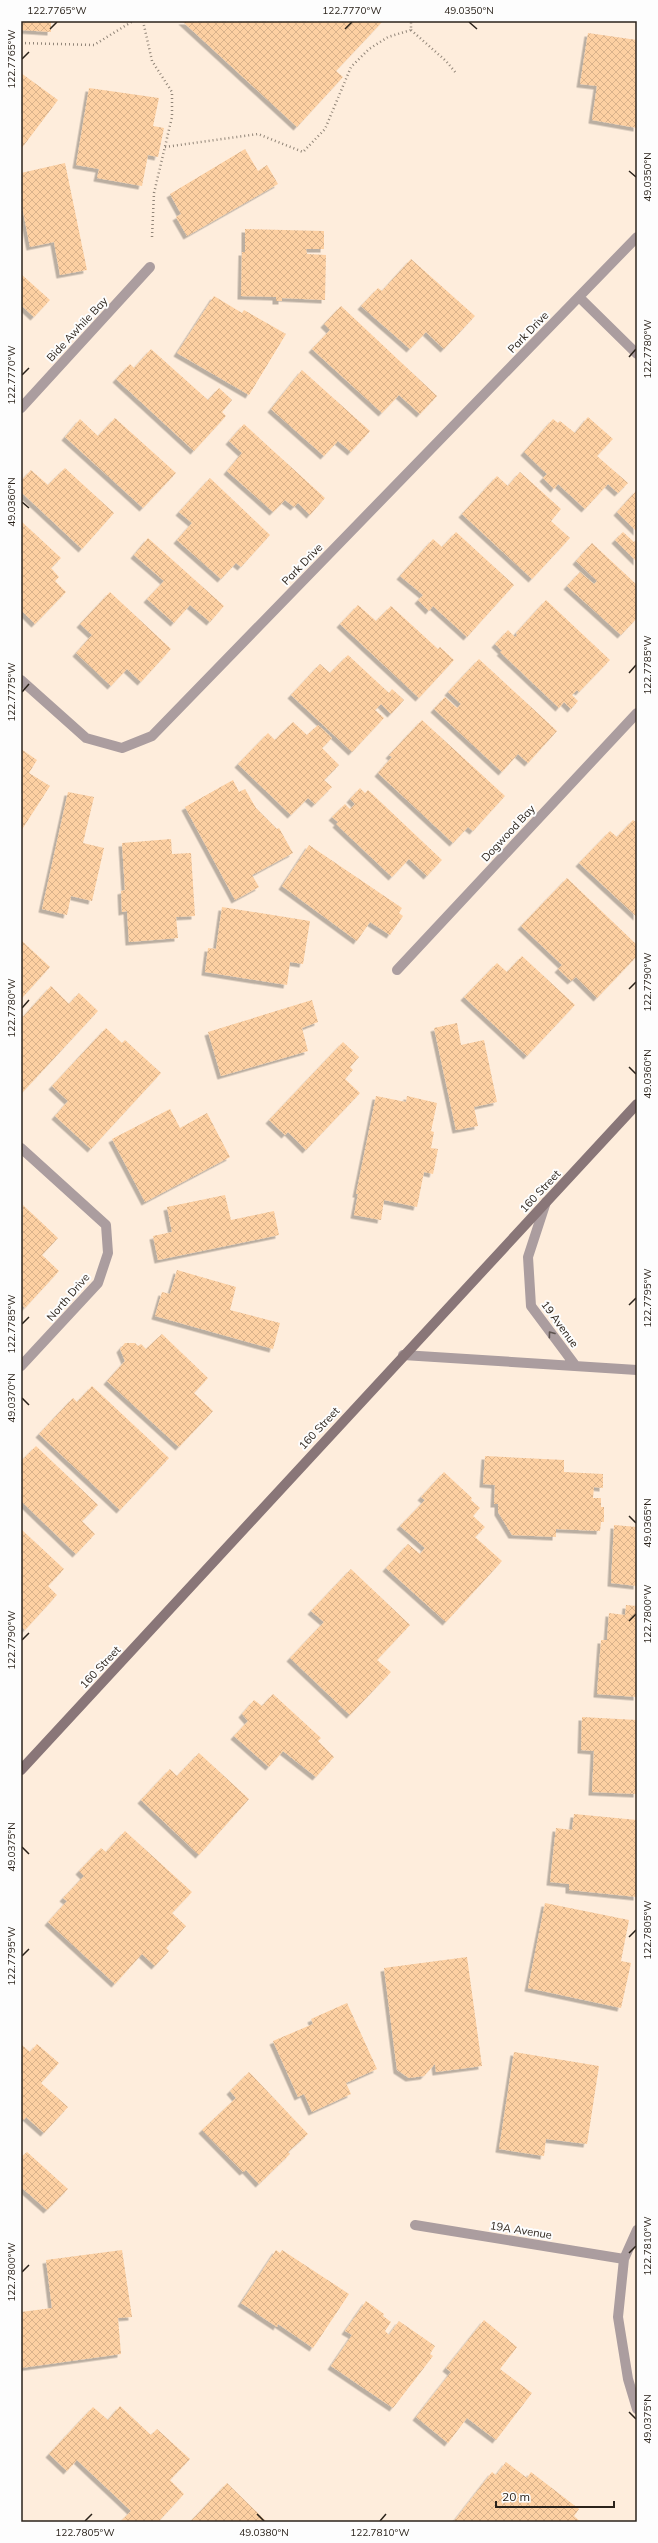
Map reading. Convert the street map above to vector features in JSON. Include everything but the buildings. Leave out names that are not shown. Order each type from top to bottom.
[{"type":"street","name":"Park Drive","points":[[23,686],[86,738],[122,748],[152,736],[637,237]]},
{"type":"street","name":"Bide Awhile Bay","points":[[21,408],[150,267]]},
{"type":"street","points":[[579,297],[637,354]]},
{"type":"street","name":"Dogwood Bay","points":[[397,970],[637,713]]},
{"type":"street","name":"160 Street","points":[[21,1770],[403,1355],[637,1104]]},
{"type":"street","name":"North Drive","points":[[21,1148],[106,1225],[108,1253],[98,1283],[21,1366]]},
{"type":"street","name":"19 Avenue","points":[[546,1202],[528,1257],[531,1306],[575,1365]]},
{"type":"street","name":"19 Avenue","points":[[403,1355],[637,1370]]},
{"type":"street","name":"19A Avenue","points":[[415,2225],[624,2259]]},
{"type":"street","points":[[637,2230],[624,2259],[618,2316],[628,2379],[637,2409]]},
{"type":"path","points":[[21,43],[94,45],[133,21]]},
{"type":"path","points":[[143,21],[152,61],[172,92],[172,117],[154,193],[152,237]]},
{"type":"path","points":[[411,21],[411,30],[446,61],[456,73]]},
{"type":"path","points":[[165,147],[258,134],[303,152],[326,129],[351,67],[369,49],[388,37],[411,30]]}]
